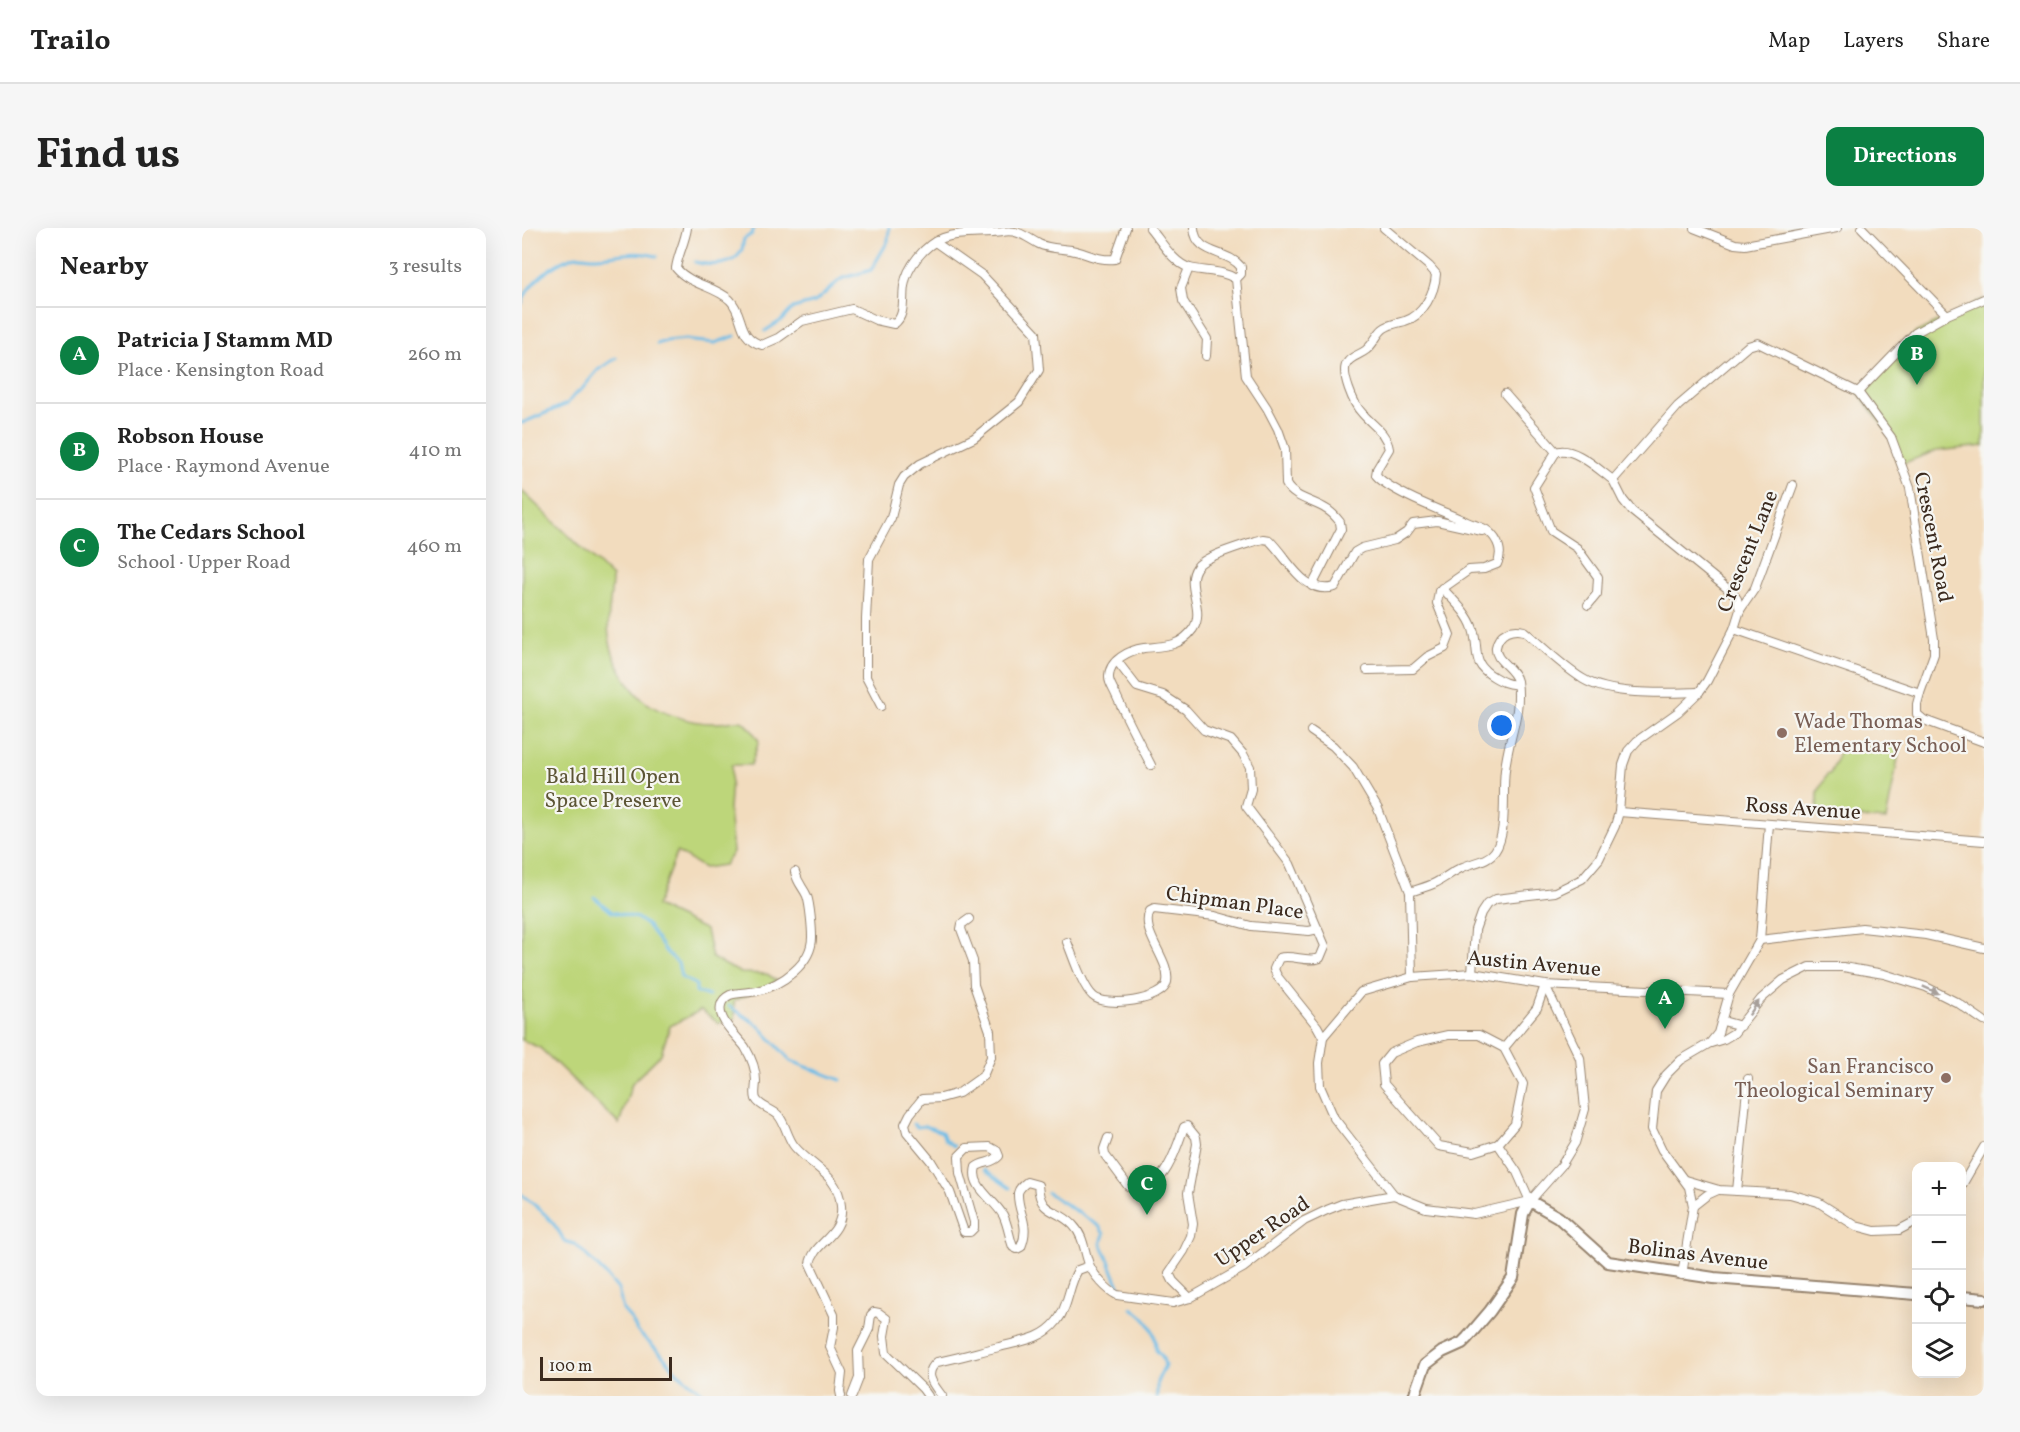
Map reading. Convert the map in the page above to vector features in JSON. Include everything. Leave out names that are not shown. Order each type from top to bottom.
[{"type":"street","points":[[687,228],[686,242],[677,260],[676,268],[681,275],[725,296],[731,302],[746,336],[762,345],[778,338],[802,321],[852,309],[876,320],[894,324],[900,318],[904,285],[914,261],[942,238],[960,234],[992,234],[1012,231],[1025,235],[1048,248],[1069,249],[1104,260],[1115,259],[1126,228]]},
{"type":"street","points":[[1150,228],[1173,257],[1189,268],[1229,274],[1236,279],[1246,376],[1278,429],[1285,449],[1286,484],[1300,496],[1326,508],[1340,522],[1341,529],[1312,586]]},
{"type":"street","points":[[1194,228],[1194,238],[1201,246],[1236,260],[1241,267],[1241,274],[1236,279]]},
{"type":"street","points":[[1367,670],[1413,669],[1427,657],[1445,648],[1450,635],[1437,603],[1437,597],[1442,588],[1469,570],[1484,569],[1497,564],[1501,557],[1499,547],[1488,531],[1398,490],[1380,481],[1376,476],[1377,469],[1389,449],[1388,440],[1361,413],[1354,402],[1345,376],[1345,366],[1349,360],[1372,345],[1384,327],[1407,321],[1421,311],[1435,283],[1436,274],[1384,228]]},
{"type":"street","points":[[1694,228],[1735,244],[1745,245],[1837,228]]},
{"type":"street","points":[[1862,228],[1947,315]]},
{"type":"street","points":[[881,706],[866,677],[869,559],[891,518],[899,485],[904,477],[920,464],[974,438],[1019,402],[1040,370],[1036,333],[982,275],[936,242]]},
{"type":"street","points":[[1189,268],[1181,288],[1183,301],[1207,339],[1206,356]]},
{"type":"street","points":[[1858,392],[1915,333],[1947,315],[1984,299]]},
{"type":"street","name":"Crescent Road","points":[[1613,480],[1678,406],[1755,343],[1762,344],[1858,392],[1892,437],[1910,488],[1934,639],[1934,654],[1920,693]]},
{"type":"street","points":[[1505,394],[1556,452]]},
{"type":"street","points":[[1588,605],[1597,594],[1598,577],[1577,548],[1551,531],[1534,487],[1556,452],[1565,450],[1570,451],[1613,480],[1623,500],[1632,511],[1733,593],[1740,610]]},
{"type":"street","name":"Crescent Lane","points":[[1472,973],[1475,930],[1487,904],[1496,899],[1555,892],[1582,879],[1599,859],[1608,843],[1619,812],[1623,765],[1629,751],[1636,741],[1678,712],[1699,693],[1707,681],[1734,629],[1740,610],[1755,588],[1792,485]]},
{"type":"street","points":[[1151,765],[1109,679],[1112,667],[1130,651],[1167,646],[1185,639],[1196,625],[1197,605],[1192,578],[1197,566],[1206,560],[1255,541],[1269,540],[1278,548],[1301,580],[1312,586],[1327,589],[1335,587],[1355,552],[1362,548],[1395,540],[1407,532],[1413,524],[1437,521],[1478,531],[1488,531]]},
{"type":"street","points":[[1442,588],[1467,616],[1474,630],[1480,666],[1485,672],[1498,679],[1516,684]]},
{"type":"street","points":[[1410,892],[1433,884],[1462,867],[1486,859],[1494,853],[1498,845],[1505,802],[1505,771],[1520,700],[1514,675],[1497,655],[1498,642],[1506,632],[1515,629],[1524,631],[1583,679],[1601,686],[1627,690],[1699,693]]},
{"type":"street","points":[[1734,629],[1920,693],[1917,714],[1924,720],[1984,742]]},
{"type":"street","points":[[1117,661],[1137,687],[1163,695],[1186,710],[1204,730],[1231,740],[1250,767],[1251,789],[1246,806],[1290,864],[1325,946],[1320,958],[1315,960],[1286,956],[1278,958],[1274,969],[1323,1037],[1319,1063],[1320,1086],[1326,1102],[1347,1137],[1394,1195],[1426,1208],[1474,1215],[1530,1201]]},
{"type":"street","points":[[1311,731],[1333,747],[1353,767],[1378,809],[1410,892],[1412,977]]},
{"type":"street","name":"Ross Avenue","points":[[1619,812],[1984,841]]},
{"type":"street","points":[[1710,1043],[1718,1033],[1723,1021],[1729,994],[1760,940],[1769,824]]},
{"type":"street","points":[[795,872],[798,884],[807,896],[812,938],[810,953],[801,966],[770,987],[730,995],[723,999],[720,1006],[726,1022],[753,1062],[757,1101],[780,1118],[794,1147],[825,1171],[835,1183],[839,1193],[842,1208],[839,1221],[830,1237],[814,1252],[810,1264],[834,1315],[830,1347],[842,1373],[841,1396]]},
{"type":"street","name":"Chipman Place","points":[[1067,942],[1092,996],[1106,1002],[1154,996],[1166,986],[1168,979],[1166,970],[1147,920],[1154,909],[1215,916],[1251,926],[1309,931],[1318,929]]},
{"type":"street","points":[[942,1396],[932,1382],[930,1368],[937,1362],[1024,1342],[1047,1331],[1063,1311],[1078,1270],[1089,1266],[1083,1241],[1073,1225],[1042,1204],[1038,1185],[1033,1182],[1027,1182],[1021,1186],[1018,1193],[1025,1228],[1024,1239],[1021,1247],[1017,1249],[1013,1246],[1003,1215],[975,1179],[976,1167],[994,1161],[999,1156],[997,1151],[990,1147],[967,1148],[959,1156],[960,1173],[974,1222],[974,1228],[970,1232],[964,1232],[950,1192],[931,1161],[907,1132],[905,1124],[922,1099],[941,1098],[959,1092],[983,1076],[991,1057],[990,1031],[974,986],[973,961],[961,929],[962,924],[969,920]]},
{"type":"street","points":[[1760,940],[1862,928],[1926,935],[1984,948]]},
{"type":"street","points":[[1682,1275],[1693,1206],[1691,1192],[1662,1150],[1652,1129],[1656,1091],[1666,1075],[1681,1060],[1710,1043],[1729,1037],[1741,1026],[1761,999],[1783,980],[1809,967],[1843,967],[1884,974],[1937,992],[1984,1021]]},
{"type":"street","name":"Austin Avenue","points":[[1323,1037],[1361,992],[1412,977],[1472,973],[1545,985],[1729,994]]},
{"type":"street","points":[[1504,1048],[1537,1008],[1545,985]]},
{"type":"street","points":[[1414,1396],[1425,1365],[1442,1352],[1462,1343],[1490,1311],[1513,1278],[1522,1214],[1530,1201],[1561,1167],[1575,1143],[1585,1109],[1580,1058],[1545,985]]},
{"type":"street","points":[[1723,1021],[1741,1026]]},
{"type":"street","points":[[1448,1035],[1479,1035],[1504,1048],[1523,1084],[1515,1124],[1498,1144],[1473,1152],[1439,1146],[1384,1084],[1382,1064],[1391,1053],[1416,1042],[1448,1035]]},
{"type":"street","points":[[1737,1191],[1748,1079]]},
{"type":"street","name":"Upper Road","points":[[1108,1138],[1104,1149],[1105,1155],[1128,1186],[1140,1191],[1153,1186],[1162,1174],[1176,1149],[1184,1127],[1187,1126],[1196,1137],[1197,1144],[1188,1193],[1193,1224],[1191,1236],[1169,1273],[1173,1281],[1190,1298]]},
{"type":"street","points":[[1498,1144],[1517,1172],[1530,1201]]},
{"type":"street","points":[[1966,1178],[1984,1147]]},
{"type":"street","points":[[1684,1179],[1719,1190],[1790,1194],[1818,1203],[1856,1227],[1875,1232],[1899,1230],[1912,1224]]},
{"type":"street","points":[[1693,1206],[1707,1195],[1719,1190]]},
{"type":"street","name":"Upper Road","points":[[1089,1266],[1117,1295],[1173,1302],[1190,1298],[1243,1268],[1304,1221],[1342,1204],[1394,1195]]},
{"type":"street","name":"Bolinas Avenue","points":[[1530,1201],[1558,1217],[1608,1262],[1682,1275],[1912,1294]]},
{"type":"street","points":[[1966,1297],[1984,1299]]},
{"type":"street","points":[[852,1396],[859,1378],[858,1352],[874,1312],[879,1313],[886,1320],[885,1353],[928,1396]]},
{"type":"green space","points":[[1984,299],[1984,446],[1936,451],[1901,464],[1891,437],[1858,392],[1915,333]]},
{"type":"green space","name":"Bald Hill Open Space Preserve","points":[[522,491],[612,577],[609,637],[621,672],[638,695],[658,710],[687,720],[706,723],[744,722],[759,741],[751,765],[732,765],[729,809],[733,852],[724,865],[704,868],[677,852],[656,906],[706,930],[712,958],[741,973],[767,974],[778,981],[734,1001],[735,1019],[718,1023],[701,1010],[670,1026],[661,1054],[632,1083],[619,1124],[540,1048],[522,1040]]},
{"type":"green space","points":[[1901,743],[1886,820],[1817,815],[1818,792],[1827,774],[1830,774],[1840,750]]},
{"type":"waterway","points":[[695,262],[722,264],[734,259],[739,255],[744,239],[752,234],[754,228]]},
{"type":"waterway","points":[[765,331],[782,320],[793,308],[815,302],[841,279],[871,270],[888,241],[889,228]]},
{"type":"waterway","points":[[522,303],[525,295],[542,275],[557,264],[573,257],[601,257],[632,253],[657,256]]},
{"type":"waterway","points":[[657,344],[687,339],[715,343],[735,336]]},
{"type":"waterway","points":[[522,423],[567,404],[598,370],[616,358]]},
{"type":"waterway","points":[[594,897],[612,912],[637,918],[648,926],[666,952],[678,963],[681,977],[696,985],[696,992],[709,996]]},
{"type":"waterway","points":[[729,1006],[758,1025],[791,1061],[841,1080]]},
{"type":"waterway","points":[[913,1124],[917,1127],[925,1126],[942,1132],[945,1140],[954,1146]]},
{"type":"waterway","points":[[984,1170],[1010,1188]]},
{"type":"waterway","points":[[1048,1193],[1099,1226],[1104,1234],[1101,1244],[1121,1289]]},
{"type":"waterway","points":[[522,1195],[551,1221],[564,1241],[575,1244],[604,1273],[618,1289],[623,1310],[637,1331],[677,1372],[707,1396]]},
{"type":"waterway","points":[[1132,1308],[1150,1326],[1156,1350],[1162,1356],[1165,1365],[1157,1382],[1157,1396]]},
{"type":"place","name":"Robson House","points":[[1917,385]]},
{"type":"place","name":"Wade Thomas Elementary School","points":[[1782,733]]},
{"type":"place","name":"Patricia J Stamm MD","points":[[1665,1029]]},
{"type":"place","name":"San Francisco Theological Seminary","points":[[1946,1078]]},
{"type":"place","name":"The Cedars School","points":[[1147,1215]]}]
